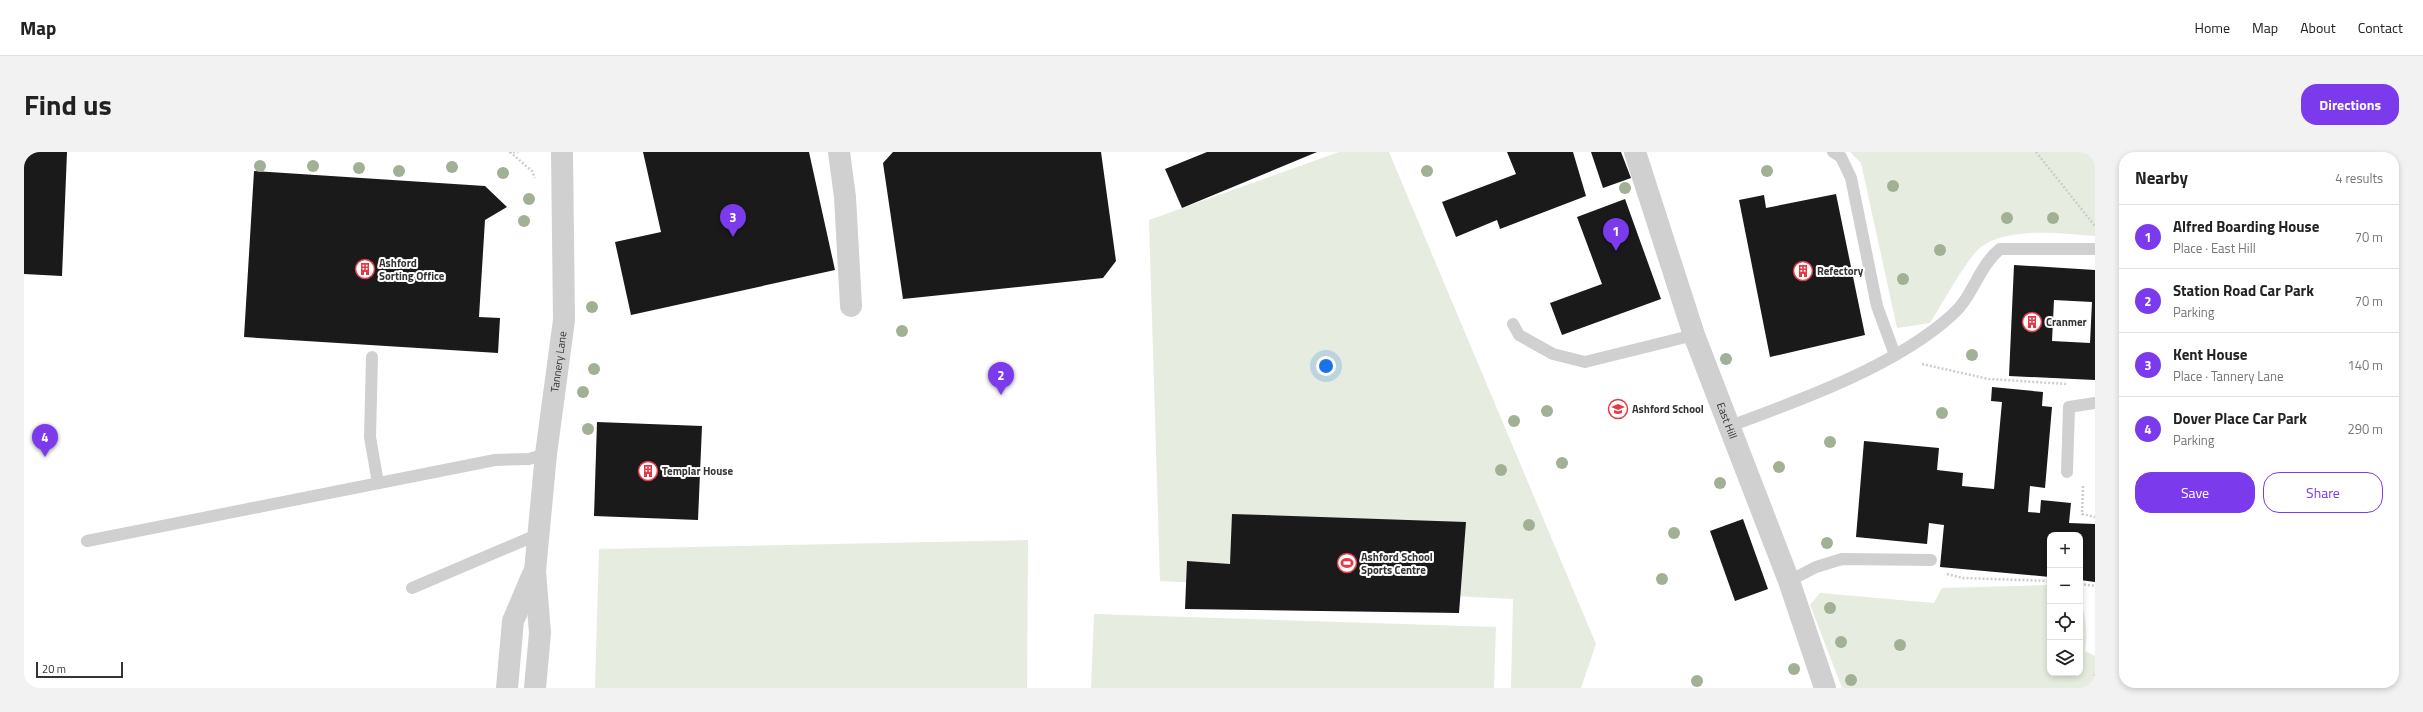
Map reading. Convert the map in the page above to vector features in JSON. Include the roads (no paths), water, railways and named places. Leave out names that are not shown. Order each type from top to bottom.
[{"type":"street","name":"Tannery Lane","points":[[535,688],[540,633],[535,571],[546,454],[564,320],[562,152]]},
{"type":"street","points":[[839,152],[845,197],[851,306]]},
{"type":"street","name":"East Hill","points":[[1635,152],[1694,335],[1789,581],[1825,688]]},
{"type":"street","name":"Tannery Lane","points":[[507,688],[512,621],[535,571]]},
{"type":"lane","points":[[1833,152],[1841,157],[1851,178],[1877,306],[1895,355]]},
{"type":"lane","points":[[1730,426],[1816,394],[1895,355],[1935,331],[1959,309],[1990,258],[2000,249],[2095,248]]},
{"type":"lane","points":[[1513,324],[1519,335],[1553,354],[1585,362],[1694,335]]},
{"type":"lane","points":[[372,357],[370,437],[378,483]]},
{"type":"lane","points":[[2067,472],[2069,407],[2091,404]]},
{"type":"lane","points":[[87,541],[495,460],[529,459],[546,454]]},
{"type":"lane","points":[[412,588],[539,534]]},
{"type":"lane","points":[[1789,581],[1816,568],[1842,559],[1932,560]]},
{"type":"place","name":"Kent House","points":[[733,237]]},
{"type":"place","name":"Alfred Boarding House","points":[[1616,251]]},
{"type":"place","name":"Ashford Sorting Office","points":[[365,269]]},
{"type":"place","name":"Refectory","points":[[1803,271]]},
{"type":"place","name":"Cranmer","points":[[2032,322]]},
{"type":"place","name":"Station Road Car Park","points":[[1001,395]]},
{"type":"place","name":"Ashford School","points":[[1618,409]]},
{"type":"place","name":"Dover Place Car Park","points":[[45,457]]},
{"type":"place","name":"Templar House","points":[[648,471]]},
{"type":"place","name":"Ashford School Sports Centre","points":[[1347,563]]}]
